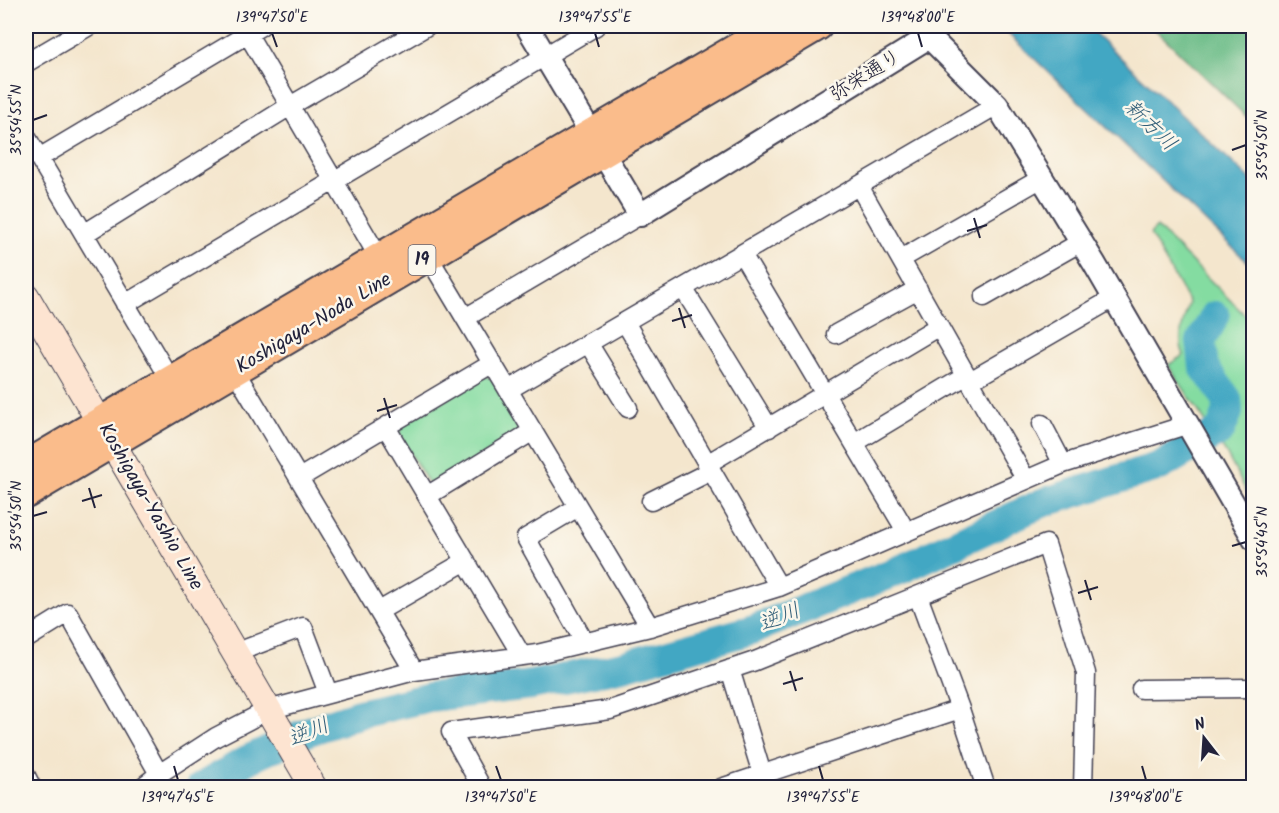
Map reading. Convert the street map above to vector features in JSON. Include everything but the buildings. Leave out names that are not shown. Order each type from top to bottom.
[{"type":"main road","name":"Koshigaya-Noda Line","points":[[26,465],[105,432],[235,371],[428,256],[774,26]]},
{"type":"main road","name":"Koshigaya-Noda Line","points":[[26,494],[170,379],[378,256],[818,26]]},
{"type":"main road","name":"Koshigaya-Yashio Line","points":[[26,296],[314,788]]},
{"type":"street","points":[[26,63],[89,26]]},
{"type":"street","points":[[84,234],[290,106],[427,26]]},
{"type":"street","points":[[465,318],[640,215],[527,26]]},
{"type":"street","points":[[125,304],[596,26]]},
{"type":"street","points":[[39,158],[250,28],[290,106],[378,256]]},
{"type":"street","name":"弥栄通り","points":[[640,215],[923,31],[997,105],[1081,242],[1254,539]]},
{"type":"street","points":[[508,390],[997,105]]},
{"type":"street","points":[[26,136],[170,379]]},
{"type":"street","points":[[901,260],[1041,178]]},
{"type":"street","points":[[859,186],[1026,480]]},
{"type":"street","points":[[984,297],[1081,242]]},
{"type":"street","points":[[742,254],[906,531]]},
{"type":"street","points":[[428,256],[650,627]]},
{"type":"street","points":[[683,288],[769,428]]},
{"type":"street","points":[[836,334],[918,289]]},
{"type":"street","points":[[854,443],[1114,298]]},
{"type":"street","points":[[625,322],[779,587]]},
{"type":"street","points":[[651,501],[709,468],[769,428],[939,326]]},
{"type":"street","points":[[588,343],[628,408]]},
{"type":"street","points":[[301,477],[493,363]]},
{"type":"street","points":[[235,371],[301,477],[414,671]]},
{"type":"street","points":[[1042,424],[1063,464]]},
{"type":"street","points":[[386,427],[522,656]]},
{"type":"street","points":[[427,496],[533,431]]},
{"type":"street","points":[[141,788],[216,737],[328,693],[414,671],[522,656],[650,627],[779,587],[1063,464],[1190,431]]},
{"type":"street","points":[[578,507],[526,538],[585,642]]},
{"type":"street","points":[[482,788],[451,732],[610,710],[730,669],[1046,544],[1086,673],[1082,787]]},
{"type":"street","points":[[380,611],[466,561]]},
{"type":"street","points":[[918,596],[960,709],[986,788]]},
{"type":"street","points":[[26,639],[68,613],[159,774]]},
{"type":"street","points":[[235,653],[303,627],[328,693]]},
{"type":"street","points":[[730,669],[762,774]]},
{"type":"street","points":[[1141,689],[1254,688]]},
{"type":"street","points":[[721,788],[960,709]]},
{"type":"street","points":[[26,776],[32,788]]},
{"type":"green space","points":[[1150,26],[1253,26],[1253,123],[1159,33]]},
{"type":"green space","points":[[1157,227],[1253,323],[1253,504],[1226,453],[1168,365],[1184,355],[1181,336],[1189,303],[1150,234]]},
{"type":"green space","points":[[485,376],[493,379],[521,427],[520,433],[435,485],[429,484],[399,435],[403,424]]},
{"type":"water","name":"新方川","points":[[1000,26],[1087,26],[1253,182],[1253,267]]},
{"type":"waterway","name":"逆川","points":[[200,788],[249,759],[309,731],[359,714],[430,697],[531,685],[623,666],[751,630],[902,569],[1042,503],[1160,466],[1220,431],[1228,412],[1227,399],[1204,367],[1201,341],[1215,316]]}]
